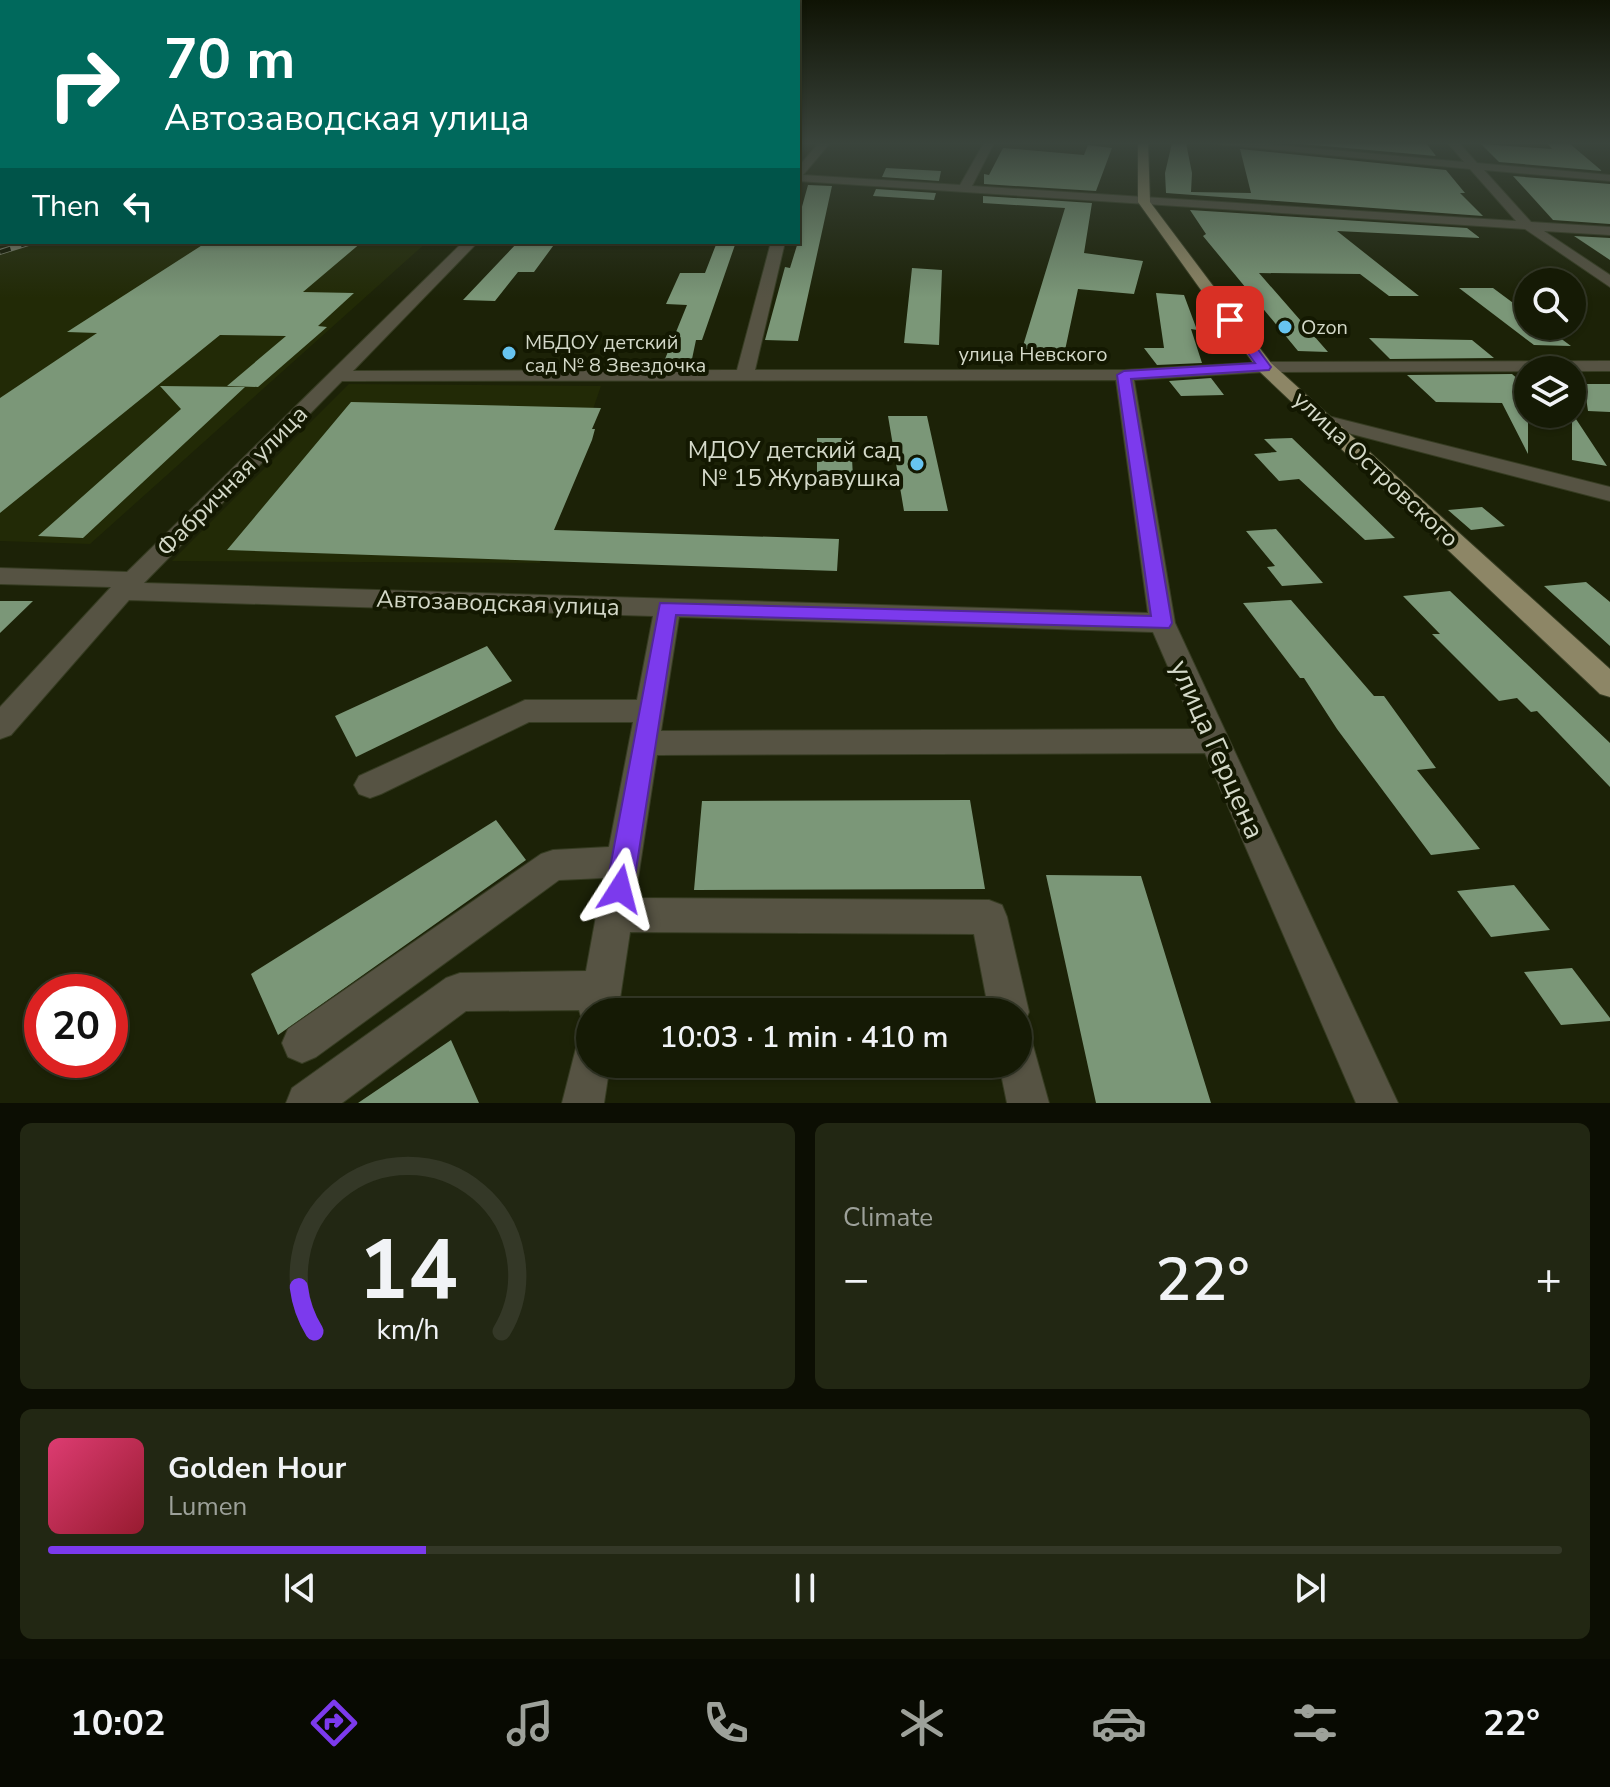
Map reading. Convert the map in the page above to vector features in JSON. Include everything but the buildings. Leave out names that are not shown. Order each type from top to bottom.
[{"type":"main road","points":[[1144,194],[1144,202]]},
{"type":"main road","name":"улица Островского","points":[[1144,202],[1265,367],[1610,686]]},
{"type":"street","points":[[1020,194],[1610,231]]},
{"type":"street","points":[[1499,194],[1527,225],[1610,282]]},
{"type":"street","name":"Фабричная улица","points":[[0,727],[128,586],[469,244]]},
{"type":"street","points":[[744,377],[777,244]]},
{"type":"street","name":"улица Невского","points":[[337,376],[1124,375],[1265,367],[1610,366]]},
{"type":"street","name":"улица Герцена","points":[[1124,375],[1162,623],[1377,1103]]},
{"type":"street","points":[[1328,422],[1610,494]]},
{"type":"street","name":"Автозаводская улица","points":[[0,576],[128,586],[667,608],[1162,623]]},
{"type":"street","points":[[601,998],[667,608]]},
{"type":"street","points":[[370,785],[525,711],[647,727],[1215,741]]},
{"type":"street","points":[[302,1043],[553,865],[624,862]]},
{"type":"street","points":[[615,915],[989,917],[1006,998]]},
{"type":"street","points":[[307,1103],[460,992],[576,999]]},
{"type":"street","points":[[583,1103],[587,1078]]},
{"type":"street","points":[[1023,1078],[1028,1103]]},
{"type":"shaded area","points":[[34,244],[425,244],[90,544],[0,541],[0,254]]},
{"type":"shaded area","points":[[349,384],[601,386],[540,563],[172,561]]},
{"type":"railway","points":[[0,252],[26,244]]},
{"type":"place","name":"Ozon","points":[[1285,327]]},
{"type":"place","name":"МБДОУ детский сад № 8 Звездочка","points":[[509,353]]},
{"type":"place","name":"МДОУ детский сад № 15 Журавушка","points":[[917,464]]},
{"type":"route","points":[[620,889],[667,608],[1162,623],[1124,375],[1265,367],[1230,320]]}]
